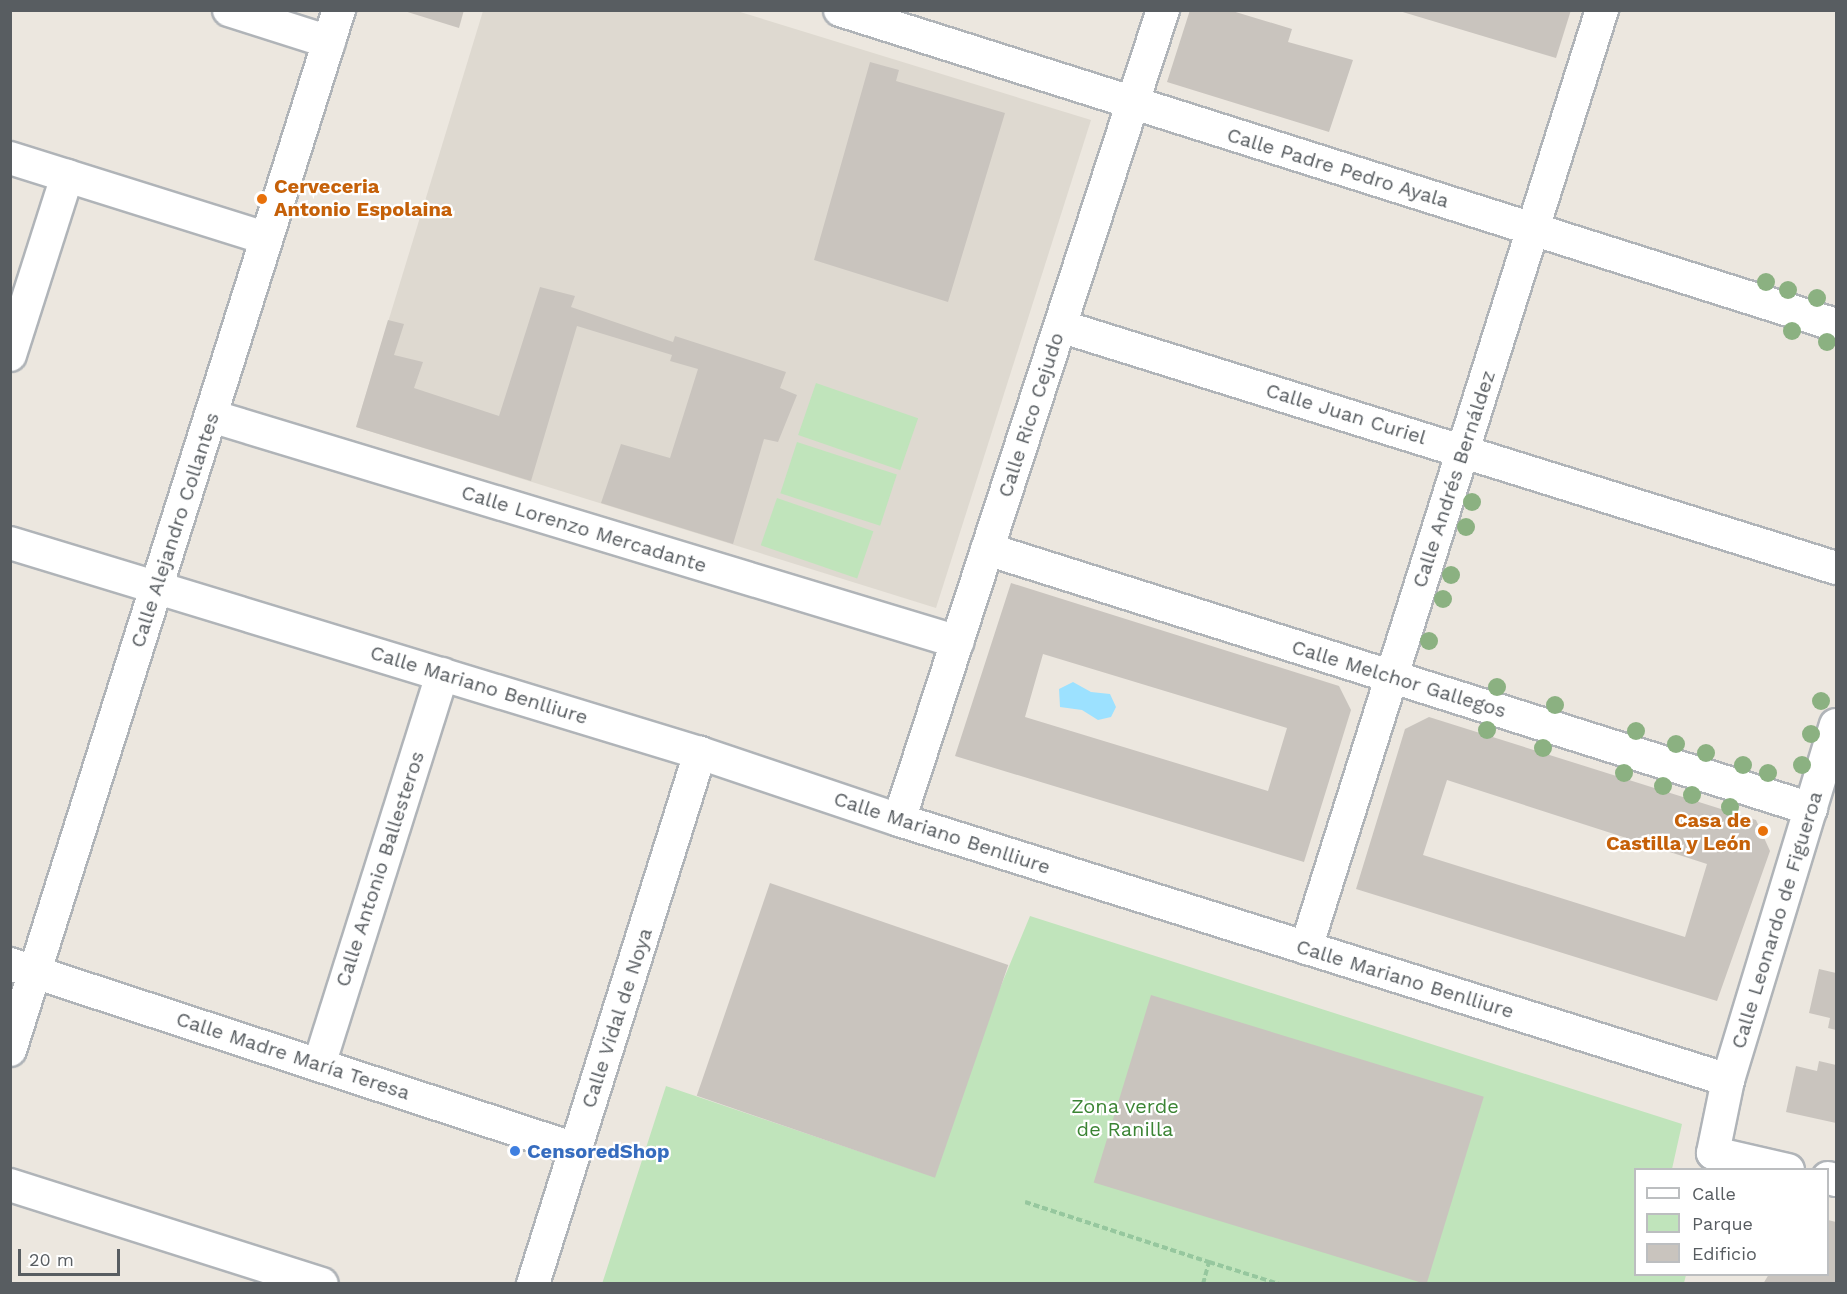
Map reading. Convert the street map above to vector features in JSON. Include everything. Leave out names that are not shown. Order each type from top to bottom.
[{"type":"street","points":[[229,10],[329,42]]},
{"type":"street","name":"Calle Alejandro Collantes","points":[[10,1050],[23,968],[156,588],[339,10]]},
{"type":"street","name":"Calle Padre Pedro Ayala","points":[[840,10],[1836,325]]},
{"type":"street","name":"Calle Rico Cejudo","points":[[899,820],[1163,10]]},
{"type":"street","name":"Calle Andrés Bernáldez","points":[[1306,948],[1602,10]]},
{"type":"street","points":[[10,158],[267,238]]},
{"type":"street","points":[[10,355],[67,176]]},
{"type":"street","name":"Calle Juan Curiel","points":[[1060,326],[1836,568]]},
{"type":"street","name":"Calle Lorenzo Mercadante","points":[[211,416],[958,642]]},
{"type":"street","name":"Calle Mariano Benlliure","points":[[10,543],[700,753],[899,820],[1728,1080]]},
{"type":"street","name":"Calle Melchor Gallegos","points":[[987,549],[1811,809]]},
{"type":"street","name":"Calle Antonio Ballesteros","points":[[319,1065],[442,674]]},
{"type":"street","name":"Calle Leonardo de Figueroa","points":[[1728,1080],[1836,725]]},
{"type":"street","name":"Calle Vidal de Noya","points":[[533,1284],[700,753]]},
{"type":"street","name":"Calle Madre María Teresa","points":[[23,968],[575,1149]]},
{"type":"street","points":[[1728,1080],[1713,1153],[1779,1168]]},
{"type":"street","points":[[10,1185],[322,1284]]},
{"type":"path","points":[[1025,1202],[1279,1284]]},
{"type":"path","points":[[1203,1284],[1209,1262]]},
{"type":"shaded area","points":[[483,11],[737,11],[1091,120],[936,608],[356,427]]},
{"type":"green space","points":[[816,383],[918,418],[900,470],[798,435]]},
{"type":"green space","points":[[797,442],[897,474],[880,526],[780,493]]},
{"type":"green space","points":[[777,498],[873,531],[857,578],[761,545]]},
{"type":"green space","name":"Zona verde de Ranilla","points":[[1030,916],[1682,1124],[1672,1168],[1634,1168],[1634,1276],[1686,1276],[1684,1283],[602,1284],[666,1086],[923,1173]]},
{"type":"water","points":[[1073,682],[1091,692],[1110,694],[1116,707],[1111,717],[1098,720],[1082,710],[1060,707],[1059,689]]},
{"type":"building","points":[[401,10],[464,10],[459,28]]},
{"type":"building","points":[[1190,10],[1229,10],[1292,29],[1288,42],[1353,60],[1329,132],[1167,82]]},
{"type":"building","points":[[1396,10],[1571,10],[1556,58]]},
{"type":"building","points":[[870,62],[899,70],[896,81],[1005,113],[948,302],[814,260]]},
{"type":"building","points":[[540,287],[575,296],[571,307],[673,342],[675,336],[786,372],[780,388],[797,395],[778,442],[764,439],[733,544],[601,503],[621,444],[670,458],[698,369],[670,361],[672,355],[577,326],[531,481],[356,427],[388,320],[404,324],[394,355],[423,362],[414,388],[499,416]]},
{"type":"building","points":[[1011,583],[1339,686],[1351,710],[1304,862],[955,756]],"holes":[[[1043,654],[1287,728],[1268,791],[1025,717]]]},
{"type":"building","points":[[1429,717],[1756,820],[1770,851],[1717,1001],[1356,889],[1405,729]],"holes":[[[1447,780],[1707,864],[1685,937],[1423,855]]]},
{"type":"building","points":[[770,883],[1008,965],[935,1178],[697,1096]]},
{"type":"building","points":[[1819,969],[1836,973],[1836,1030],[1828,1028],[1830,1018],[1809,1013]]},
{"type":"building","points":[[1151,995],[1484,1097],[1427,1284],[1094,1182]]},
{"type":"building","points":[[1819,1061],[1836,1065],[1836,1123],[1786,1112],[1796,1066],[1817,1071]]},
{"type":"building","points":[[1829,1220],[1836,1222],[1836,1284],[1763,1284],[1768,1276],[1829,1276]]},
{"type":"place","name":"Cerveceria Antonio Espolaina","points":[[262,199]]},
{"type":"place","name":"Casa de Castilla y León","points":[[1763,831]]},
{"type":"place","name":"CensoredShop","points":[[515,1151]]}]
